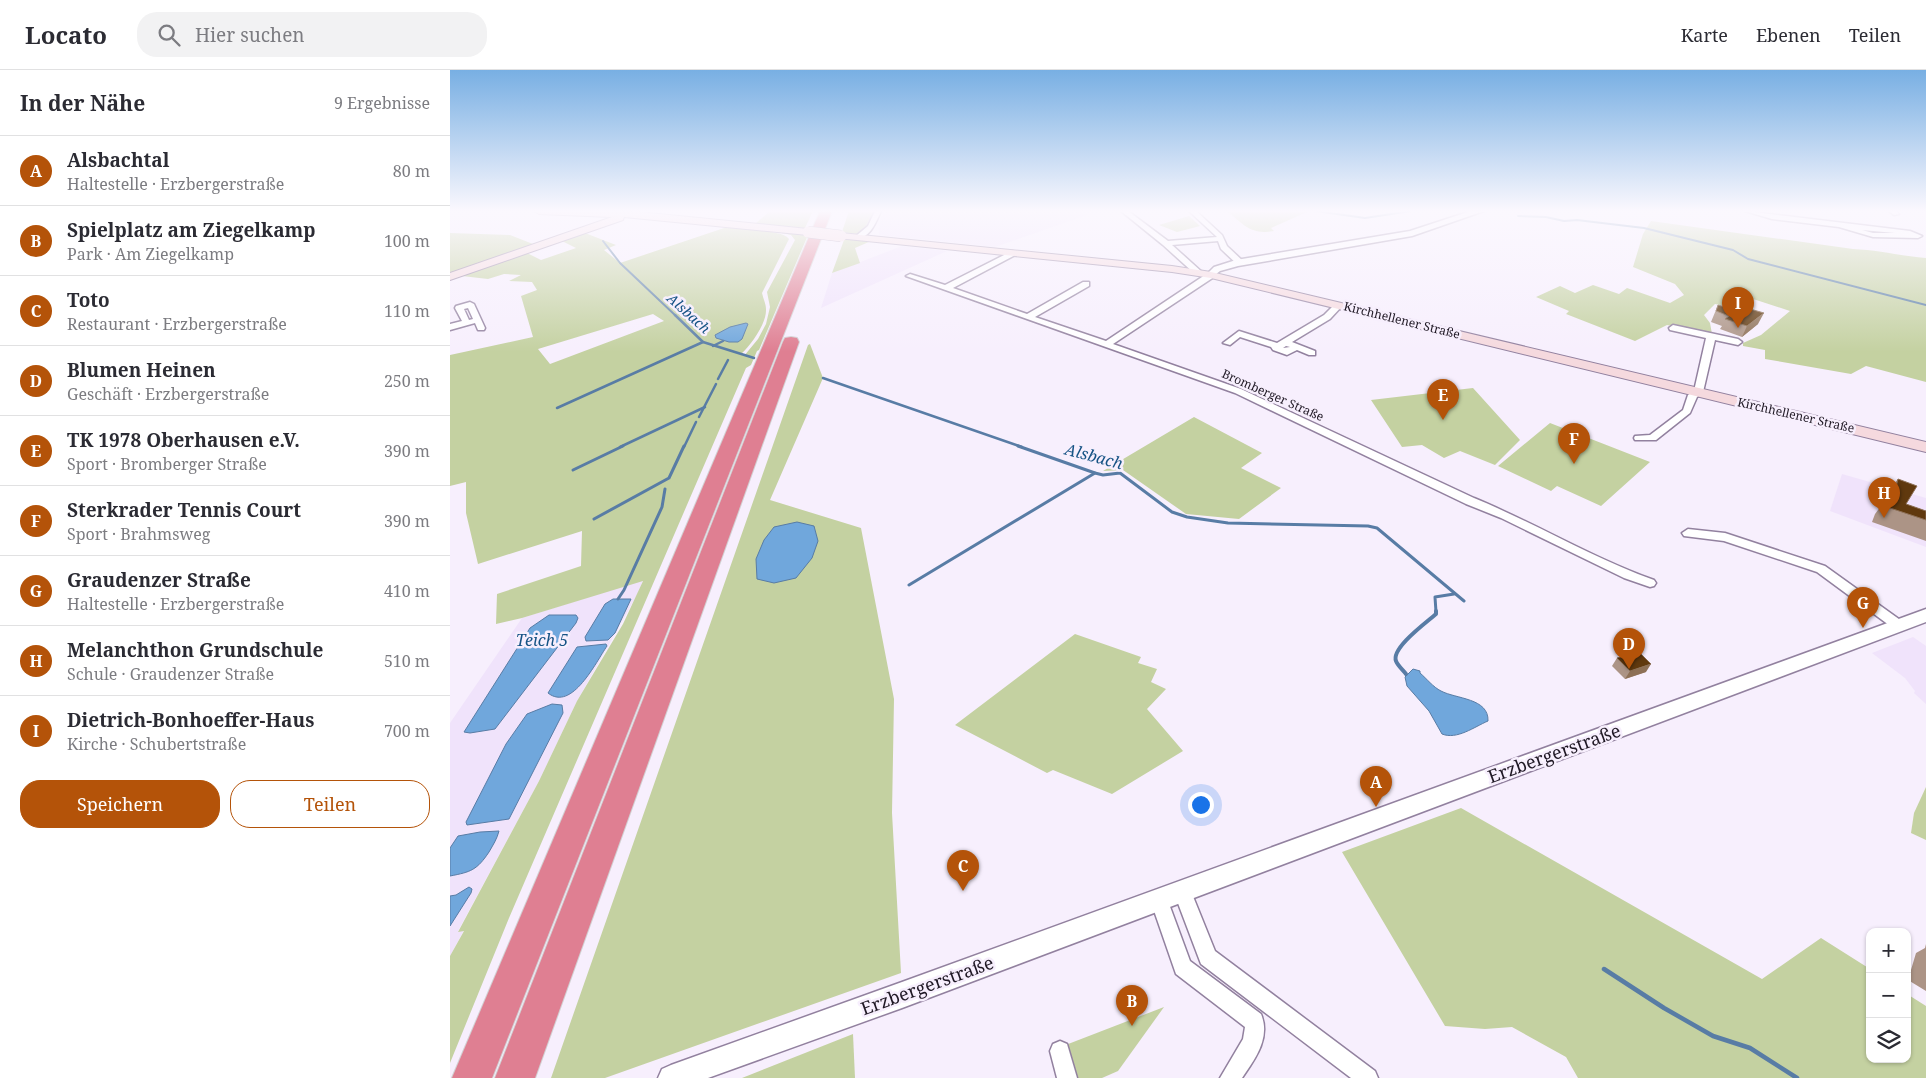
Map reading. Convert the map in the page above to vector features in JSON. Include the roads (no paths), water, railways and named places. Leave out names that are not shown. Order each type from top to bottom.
[{"type":"highway","points":[[472,1078],[807,258]]},
{"type":"highway","points":[[515,1078],[828,258]]},
{"type":"main road","points":[[450,277],[504,258]]},
{"type":"main road","name":"Kirchhellener Straße","points":[[1063,258],[1204,273],[1926,446]]},
{"type":"street","points":[[946,288],[1005,258]]},
{"type":"street","points":[[1185,258],[1204,273]]},
{"type":"street","points":[[1236,258],[1240,262]]},
{"type":"street","points":[[1106,344],[1204,273],[1240,262],[1263,258]]},
{"type":"street","name":"Bromberger Straße","points":[[910,276],[1238,391],[1470,501],[1505,515],[1628,575],[1650,583]]},
{"type":"street","points":[[1028,317],[1086,284]]},
{"type":"street","points":[[450,327],[467,323],[480,324],[471,304],[466,304],[459,308],[467,323]]},
{"type":"street","points":[[1276,348],[1327,317],[1339,305]]},
{"type":"street","points":[[1227,343],[1243,331],[1230,327]]},
{"type":"street","points":[[1673,328],[1738,342]]},
{"type":"street","points":[[1239,334],[1274,345],[1276,348],[1287,352],[1297,347]]},
{"type":"street","points":[[1639,438],[1652,438],[1687,411],[1694,395],[1698,392],[1711,336]]},
{"type":"street","points":[[1285,342],[1312,353]]},
{"type":"street","points":[[1688,533],[1725,537],[1821,569],[1898,625]]},
{"type":"street","name":"Erzbergerstraße","points":[[671,1078],[902,995],[1926,615]]},
{"type":"street","points":[[1182,890],[1208,956],[1368,1078]]},
{"type":"street","points":[[1158,899],[1183,967],[1254,1021],[1254,1038],[1230,1078]]},
{"type":"street","points":[[1060,1051],[1067,1078]]},
{"type":"water","points":[[748,324],[742,339],[738,342],[729,342],[716,338],[715,335],[730,327]]},
{"type":"water","points":[[797,522],[814,526],[818,541],[812,558],[796,578],[774,583],[757,579],[756,559],[764,540],[774,527]]},
{"type":"water","points":[[613,599],[631,599],[615,633],[608,640],[586,641],[585,637],[605,604]]},
{"type":"water","name":"Teich 5","points":[[549,615],[576,615],[578,618],[495,729],[470,733],[464,732],[530,628]]},
{"type":"water","points":[[606,644],[607,646],[590,673],[574,691],[566,696],[557,697],[548,693],[577,647]]},
{"type":"water","points":[[1413,669],[1420,671],[1430,683],[1441,691],[1478,704],[1487,713],[1488,721],[1459,734],[1442,734],[1429,711],[1407,686],[1405,677]]},
{"type":"water","points":[[552,704],[562,705],[563,713],[509,819],[467,825],[466,822],[506,744],[527,714]]},
{"type":"water","points":[[499,831],[489,852],[481,863],[473,869],[450,876],[450,848],[458,836]]},
{"type":"water","points":[[469,887],[472,889],[471,893],[450,926],[450,896],[456,895]]},
{"type":"waterway","name":"Alsbach","points":[[616,258],[676,316]]},
{"type":"waterway","points":[[1746,258],[1926,305]]},
{"type":"waterway","name":"Alsbach","points":[[675,315],[703,342]]},
{"type":"waterway","name":"Alsbach","points":[[714,345],[723,341]]},
{"type":"waterway","points":[[557,408],[703,342]]},
{"type":"waterway","name":"Alsbach","points":[[703,342],[714,345]]},
{"type":"waterway","name":"Alsbach","points":[[714,345],[754,358]]},
{"type":"waterway","points":[[718,379],[728,360]]},
{"type":"waterway","name":"Alsbach","points":[[823,378],[1022,447]]},
{"type":"waterway","points":[[704,408],[716,384]]},
{"type":"waterway","points":[[620,447],[704,408]]},
{"type":"waterway","points":[[699,417],[704,408]]},
{"type":"waterway","points":[[684,447],[696,422]]},
{"type":"waterway","points":[[573,470],[623,446]]},
{"type":"waterway","points":[[594,519],[669,478],[684,446]]},
{"type":"waterway","name":"Alsbach","points":[[1018,446],[1095,473]]},
{"type":"waterway","points":[[909,585],[1095,473]]},
{"type":"waterway","name":"Alsbach","points":[[1095,473],[1103,475],[1120,473],[1172,512],[1187,517],[1228,523],[1368,526],[1377,528],[1464,601]]},
{"type":"waterway","points":[[618,599],[624,590],[662,507],[665,489]]},
{"type":"waterway","name":"Alsbach","points":[[1436,612],[1435,597],[1454,594]]},
{"type":"waterway","name":"Alsbach","points":[[1406,674],[1396,661],[1399,649],[1436,612]]},
{"type":"waterway","points":[[1604,969],[1664,1008],[1713,1036],[1750,1048],[1797,1078]]},
{"type":"place","name":"Dietrich-Bonhoeffer-Haus","points":[[1738,328]]},
{"type":"place","name":"TK 1978 Oberhausen e.V.","points":[[1443,420]]},
{"type":"place","name":"Sterkrader Tennis Court","points":[[1574,464]]},
{"type":"place","name":"Melanchthon Grundschule","points":[[1884,518]]},
{"type":"place","name":"Graudenzer Straße","points":[[1863,628]]},
{"type":"place","name":"Blumen Heinen","points":[[1629,669]]},
{"type":"place","name":"Alsbachtal","points":[[1376,807]]},
{"type":"place","name":"Toto","points":[[963,891]]},
{"type":"place","name":"Spielplatz am Ziegelkamp","points":[[1132,1026]]}]
